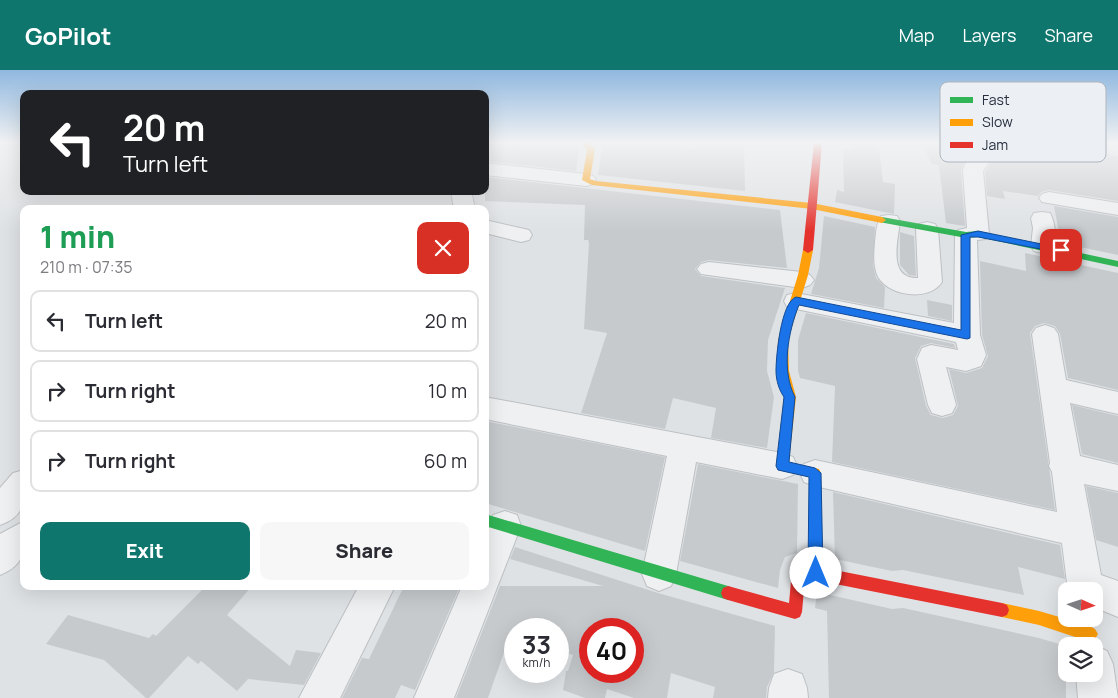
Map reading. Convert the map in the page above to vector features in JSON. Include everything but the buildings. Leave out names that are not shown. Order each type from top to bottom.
[{"type":"street","points":[[515,172],[686,194],[812,206],[927,229],[972,234],[1042,246],[1118,264]]},
{"type":"street","points":[[585,172],[586,180]]},
{"type":"street","points":[[782,466],[790,397],[785,389],[782,372],[786,323],[799,290],[815,172]]},
{"type":"street","points":[[942,405],[930,359],[931,354],[966,361],[972,359],[973,355],[967,335],[972,234],[972,172]]},
{"type":"street","points":[[1042,246],[1045,208],[1118,209]]},
{"type":"street","points":[[889,221],[885,269],[891,281],[905,286],[914,287],[930,282],[927,229]]},
{"type":"street","points":[[489,227],[521,235]]},
{"type":"street","points":[[709,269],[799,290],[967,335]]},
{"type":"street","points":[[1045,334],[1083,582]]},
{"type":"street","points":[[1053,388],[1118,403]]},
{"type":"street","points":[[489,409],[877,485],[1075,531]]},
{"type":"street","points":[[658,574],[677,489],[683,447]]},
{"type":"street","points":[[1064,466],[1118,478]]},
{"type":"street","points":[[815,473],[816,573]]},
{"type":"street","points":[[0,511],[20,488]]},
{"type":"street","points":[[489,554],[495,523],[658,574],[795,612],[800,570],[892,590],[903,589],[1039,618],[1058,620]]},
{"type":"street","points":[[0,559],[14,542],[20,538]]},
{"type":"street","points":[[319,698],[376,590]]},
{"type":"street","points":[[434,698],[478,590]]},
{"type":"street","points":[[1103,611],[1118,599]]},
{"type":"street","points":[[1090,628],[1098,698]]},
{"type":"traffic: fast","points":[[882,220],[966,235],[978,234],[1118,264]]},
{"type":"traffic: fast","points":[[489,521],[728,593]]},
{"type":"traffic: slow","points":[[587,172],[586,180],[595,183],[812,206],[882,220]]},
{"type":"traffic: slow","points":[[808,250],[803,275],[783,340],[783,371],[790,397],[782,466],[815,473],[816,573]]},
{"type":"traffic: slow","points":[[1002,610],[1039,618],[1090,634]]},
{"type":"traffic: jam","points":[[808,250],[815,172]]},
{"type":"traffic: jam","points":[[728,593],[795,612],[799,570],[1002,610]]},
{"type":"route","points":[[816,573],[815,473],[782,466],[790,397],[785,389],[782,372],[786,323],[796,301],[967,335],[966,235],[978,234],[1061,250]]}]
